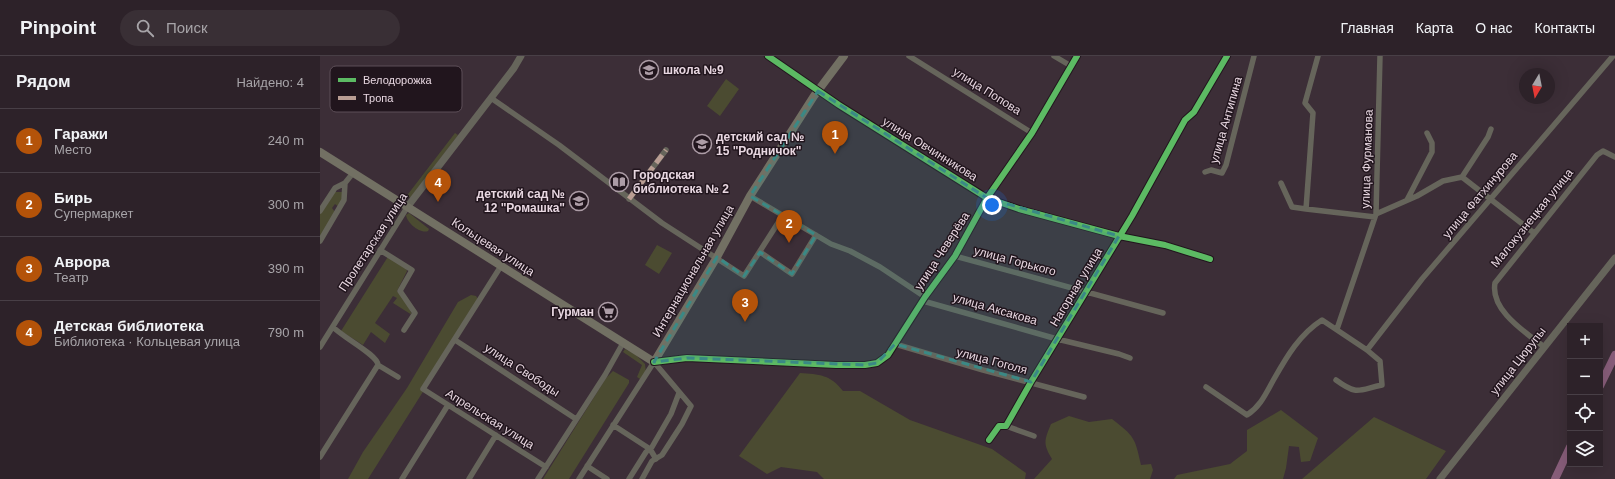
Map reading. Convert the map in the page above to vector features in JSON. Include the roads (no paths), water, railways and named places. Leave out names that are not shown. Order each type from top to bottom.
[{"type":"main road","name":"Интернациональная улица","points":[[654,362],[717,257],[750,196],[818,91],[844,56]]},
{"type":"main road","name":"Кольцевая улица","points":[[320,152],[654,362]]},
{"type":"street","name":"Пролетарская улица","points":[[320,347],[408,206],[491,98],[521,56]]},
{"type":"street","name":"улица Овчинникова","points":[[768,56],[818,91],[987,198],[1119,236],[1165,245],[1210,259]]},
{"type":"street","name":"улица Попова","points":[[909,56],[1032,133]]},
{"type":"street","points":[[1054,56],[1071,66]]},
{"type":"street","name":"улица Чеверёва","points":[[654,362],[687,358],[865,365],[877,363],[888,354],[924,299],[955,256],[987,198],[1032,133],[1077,56]]},
{"type":"street","name":"Нагорная улица","points":[[989,440],[999,426],[1006,426],[1119,236],[1185,120],[1194,112],[1227,56]]},
{"type":"street","name":"улица Антипина","points":[[1205,172],[1211,170],[1222,173],[1226,165],[1254,56]]},
{"type":"street","points":[[1306,209],[1313,113],[1305,103],[1318,56]]},
{"type":"street","name":"улица Фурманова","points":[[1337,330],[1375,216],[1380,56]]},
{"type":"street","name":"улица Фатхинурова","points":[[1367,350],[1422,279],[1613,56]]},
{"type":"street","points":[[491,98],[559,145],[662,223],[717,257],[744,276],[783,216]]},
{"type":"street","points":[[1281,183],[1292,207],[1375,216],[1424,193],[1443,181],[1462,176],[1488,137],[1491,129]]},
{"type":"street","points":[[1407,200],[1432,152],[1432,143],[1427,133]]},
{"type":"street","points":[[629,198],[666,150]]},
{"type":"street","name":"Малокузнецкая улица","points":[[1543,346],[1511,320],[1498,303],[1494,291],[1495,283],[1597,154],[1603,151],[1615,157]]},
{"type":"street","points":[[320,211],[335,188],[345,183],[353,174]]},
{"type":"street","points":[[1462,176],[1534,233]]},
{"type":"street","points":[[320,241],[344,200],[345,183]]},
{"type":"street","name":"улица Аксакова","points":[[750,196],[831,244],[868,260],[924,299],[1058,339],[1130,358]]},
{"type":"street","points":[[760,252],[792,274],[816,234]]},
{"type":"street","points":[[380,250],[412,270],[400,291],[415,313],[404,330]]},
{"type":"street","name":"улица Горького","points":[[955,256],[998,269],[1043,279],[1084,293],[1162,313]]},
{"type":"street","name":"улица Цюрупы","points":[[1440,479],[1543,346],[1615,258]]},
{"type":"street","points":[[454,340],[501,266]]},
{"type":"street","points":[[1206,387],[1247,415],[1262,402],[1302,335],[1322,320],[1367,350],[1380,361],[1382,385],[1359,392],[1336,380]]},
{"type":"street","points":[[333,327],[339,334],[374,356],[378,362],[378,365],[398,378]]},
{"type":"street","name":"Апрельская улица","points":[[454,340],[422,389],[546,467]]},
{"type":"street","name":"улица Свободы","points":[[454,340],[576,418]]},
{"type":"street","points":[[538,479],[605,375],[623,343]]},
{"type":"street","name":"улица Гоголя","points":[[895,344],[1084,397]]},
{"type":"street","points":[[642,479],[656,459],[662,455],[691,406],[654,362]]},
{"type":"street","name":"Интернациональная улица","points":[[578,479],[654,362]]},
{"type":"street","points":[[320,457],[378,365]]},
{"type":"street","points":[[629,479],[650,449],[671,414],[679,393]]},
{"type":"street","points":[[402,479],[448,405]]},
{"type":"street","points":[[613,425],[650,449],[656,459]]},
{"type":"street","points":[[1006,426],[1034,436]]},
{"type":"street","points":[[469,479],[496,435]]},
{"type":"street","points":[[587,466],[607,479]]},
{"type":"waterway","points":[[1603,380],[1615,355]]},
{"type":"waterway","points":[[1555,479],[1567,453]]},
{"type":"place","name":"школа №9","points":[[649,70]]},
{"type":"place","name":"детский сад № 15 \"Родничок\"","points":[[702,144]]},
{"type":"place","name":"Гаражи","points":[[835,154]]},
{"type":"place","name":"Городская библиотека № 2","points":[[619,182]]},
{"type":"place","name":"детский сад № 12 \"Ромашка\"","points":[[579,201]]},
{"type":"place","name":"Детская библиотека","points":[[438,202]]},
{"type":"place","name":"Бирь","points":[[789,243]]},
{"type":"place","name":"Гурман","points":[[608,312]]},
{"type":"place","name":"Аврора","points":[[745,322]]}]
